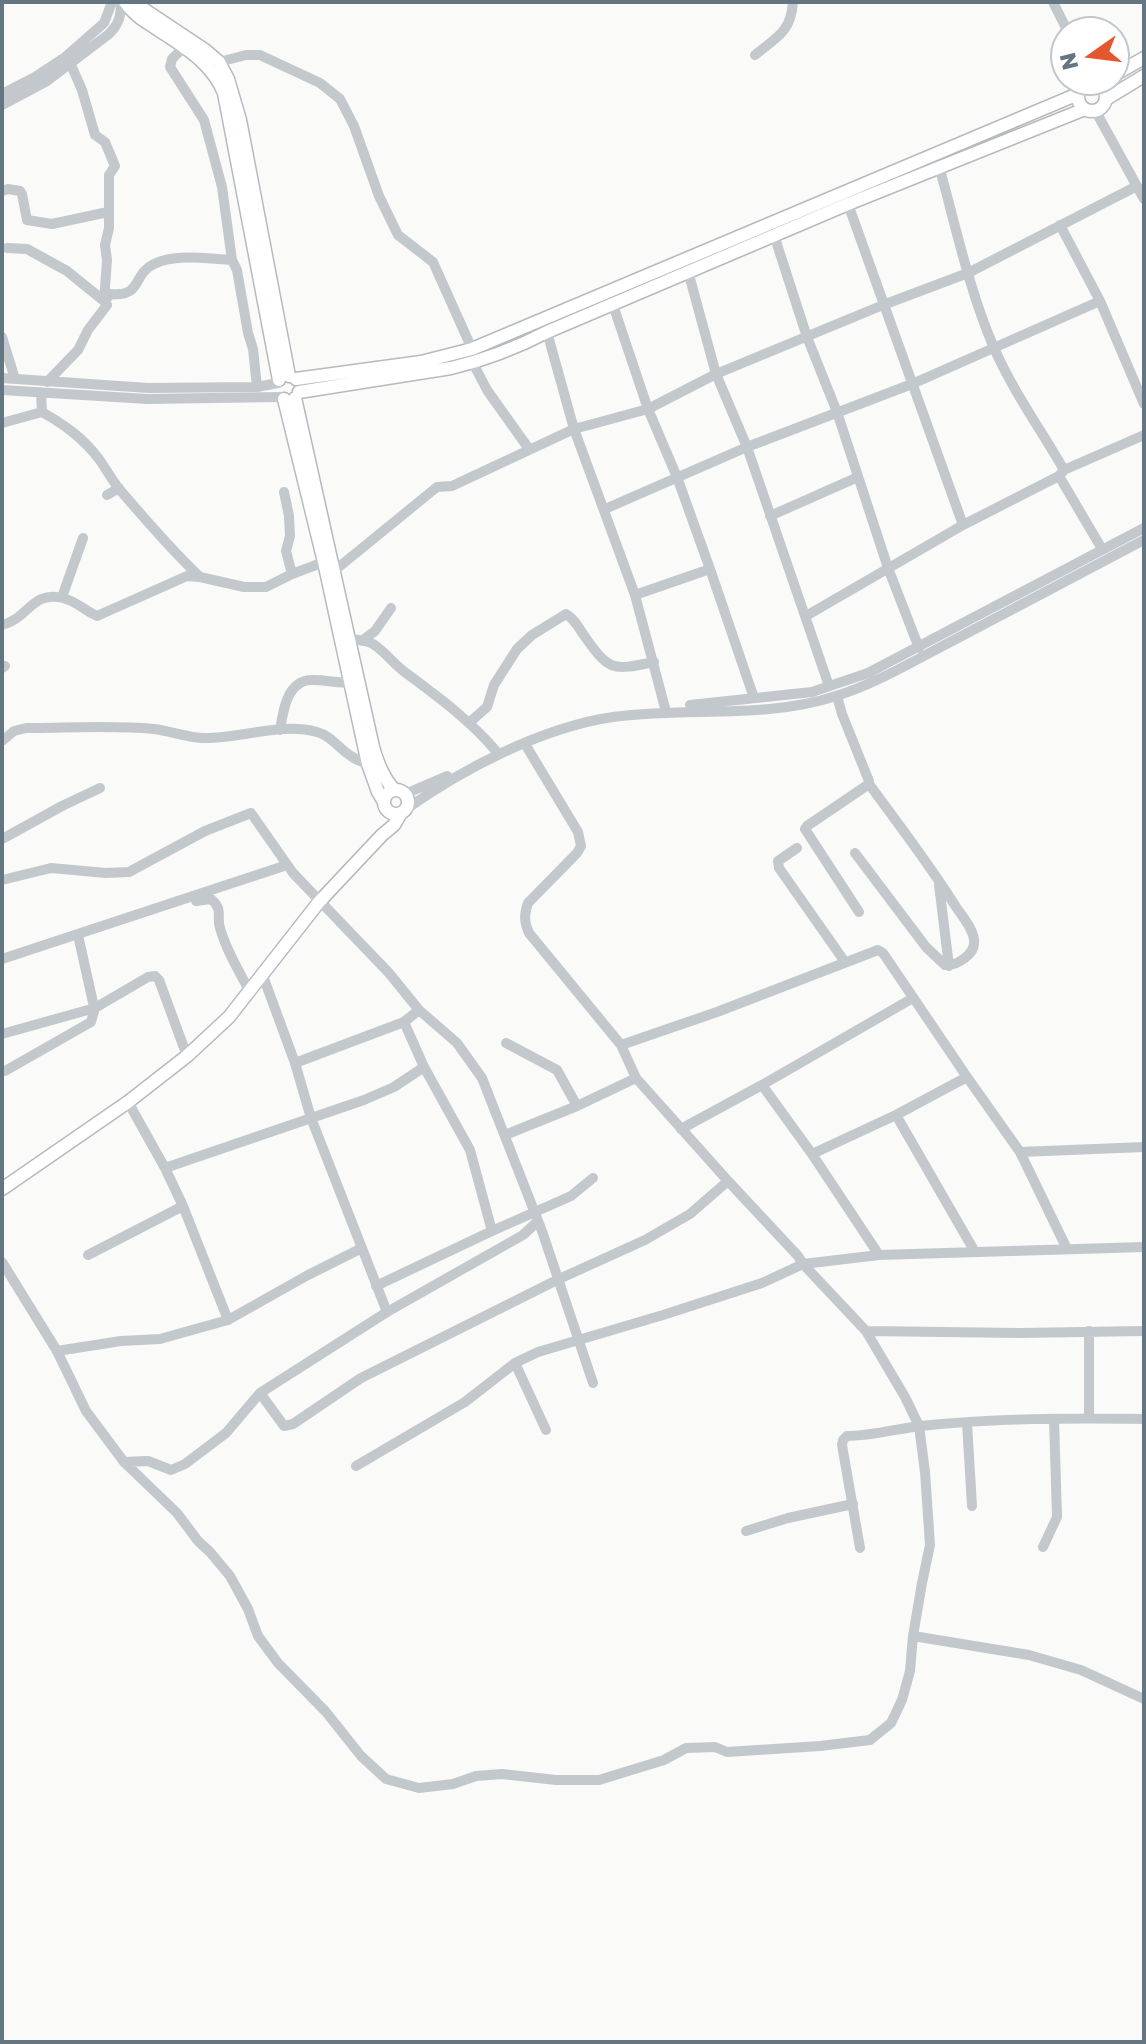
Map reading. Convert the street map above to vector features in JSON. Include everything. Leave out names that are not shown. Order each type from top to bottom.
[{"type":"main road","points":[[123,2],[208,66],[224,93],[286,380]]},
{"type":"main road","points":[[133,2],[205,50],[219,62],[228,79],[240,120],[286,380]]},
{"type":"main road","points":[[1060,96],[472,349],[421,362],[286,380],[277,391],[290,396],[473,363],[518,347],[688,271],[939,166],[1102,106],[1106,99],[1144,76]]},
{"type":"main road","points":[[1079,96],[1079,103],[1090,110]]},
{"type":"main road","points":[[286,380],[300,385],[290,396]]},
{"type":"main road","points":[[290,396],[329,567],[368,764],[378,792],[395,809]]},
{"type":"main road","points":[[329,567],[373,747],[385,780],[408,802],[395,809]]},
{"type":"main road","points":[[2,1189],[128,1102],[187,1056],[229,1017],[319,902],[394,825],[395,809],[386,795],[400,792]]},
{"type":"street","points":[[2,94],[64,58],[104,23],[112,2]]},
{"type":"street","points":[[2,105],[47,81],[109,34],[117,26],[123,2]]},
{"type":"street","points":[[755,55],[784,31],[792,18],[793,2]]},
{"type":"street","points":[[184,47],[169,62],[170,67],[204,120],[222,187],[232,260],[237,270],[253,349],[257,387]]},
{"type":"street","points":[[219,62],[260,55],[320,83],[340,99],[398,235],[433,262],[472,349]]},
{"type":"street","points":[[71,65],[95,135],[105,142],[115,166],[109,175],[104,301]]},
{"type":"street","points":[[1090,110],[1144,199]]},
{"type":"street","points":[[939,166],[968,273],[994,347],[1102,549]]},
{"type":"street","points":[[2,625],[18,618],[43,597],[62,597],[97,616],[187,576],[244,587],[266,587],[292,574],[329,567],[437,487],[452,486],[574,429],[648,409],[716,374],[968,273],[1137,186]]},
{"type":"street","points":[[2,191],[20,191],[27,220],[52,224],[108,212]]},
{"type":"street","points":[[848,204],[963,525]]},
{"type":"street","points":[[1060,225],[1100,301],[1144,404]]},
{"type":"street","points":[[774,235],[888,568],[919,648]]},
{"type":"street","points":[[7,248],[27,249],[67,271],[107,305],[88,330],[78,350],[47,382]]},
{"type":"street","points":[[104,301],[111,294],[128,293],[137,286],[141,273],[153,264],[168,259],[232,260]]},
{"type":"street","points":[[688,271],[716,374],[747,447],[829,686]]},
{"type":"street","points":[[605,509],[747,447],[912,384],[1100,301]]},
{"type":"street","points":[[613,305],[754,698]]},
{"type":"street","points":[[547,332],[574,429],[635,595],[665,708]]},
{"type":"street","points":[[2,337],[15,379]]},
{"type":"street","points":[[473,363],[487,390],[529,449]]},
{"type":"street","points":[[2,378],[148,388],[257,387],[286,380]]},
{"type":"street","points":[[2,390],[147,399],[290,396]]},
{"type":"street","points":[[41,393],[42,412]]},
{"type":"street","points":[[2,423],[42,412],[67,426],[98,457],[119,488],[200,577]]},
{"type":"street","points":[[806,616],[963,525],[1061,473],[1144,435]]},
{"type":"street","points":[[770,516],[858,477]]},
{"type":"street","points":[[107,495],[119,488]]},
{"type":"street","points":[[284,492],[290,536],[286,551],[292,574]]},
{"type":"street","points":[[400,792],[450,775],[535,732],[580,718],[613,710],[665,708],[812,692],[868,673],[1144,528]]},
{"type":"street","points":[[62,597],[83,538]]},
{"type":"street","points":[[395,809],[525,744],[568,727],[612,717],[775,708],[837,696],[889,674],[1144,540]]},
{"type":"street","points":[[635,595],[710,569]]},
{"type":"street","points":[[363,640],[375,631],[391,608]]},
{"type":"street","points":[[470,722],[487,707],[494,685],[517,649],[532,635],[566,614],[607,664],[622,668],[654,662]]},
{"type":"street","points":[[349,639],[370,642],[384,652],[403,672],[470,722],[496,751]]},
{"type":"street","points":[[280,730],[283,708],[299,683],[309,680],[335,684],[350,682]]},
{"type":"street","points":[[837,696],[869,784],[939,879],[973,935],[973,950],[949,966]]},
{"type":"street","points":[[2,741],[14,731],[26,728],[114,727],[158,730],[203,738],[306,729],[328,736],[351,756],[368,764]]},
{"type":"street","points":[[2,1262],[57,1351],[86,1411],[124,1462],[177,1513],[230,1576],[258,1636],[278,1663],[326,1712],[361,1756],[386,1779],[419,1788],[502,1774],[556,1780],[599,1780],[664,1760],[686,1748],[715,1747],[727,1752],[767,1751],[870,1740],[891,1723],[902,1700],[910,1671],[913,1636],[930,1545],[919,1426],[866,1331],[636,1078],[621,1045],[529,933],[525,911],[528,903],[581,846],[578,832],[525,744]]},
{"type":"street","points":[[859,912],[805,828],[869,784]]},
{"type":"street","points":[[2,839],[100,788]]},
{"type":"street","points":[[2,880],[51,868],[129,872],[205,831],[251,813],[287,865],[319,902],[389,973],[419,1010],[457,1043],[482,1078],[559,1279],[593,1383]]},
{"type":"street","points":[[797,848],[778,861],[779,868],[845,962]]},
{"type":"street","points":[[855,853],[926,947],[949,966]]},
{"type":"street","points":[[2,959],[287,865]]},
{"type":"street","points":[[939,879],[949,966]]},
{"type":"street","points":[[174,904],[211,899],[216,904],[220,916],[218,924],[250,992]]},
{"type":"street","points":[[5,1071],[91,1022],[95,1008],[78,935]]},
{"type":"street","points":[[621,1045],[878,950],[1020,1152],[1067,1249]]},
{"type":"street","points":[[2,1034],[95,1008],[148,977],[155,976],[187,1056]]},
{"type":"street","points":[[263,976],[295,1063],[311,1118],[387,1312]]},
{"type":"street","points":[[681,1129],[913,998]]},
{"type":"street","points":[[295,1063],[404,1022],[419,1010]]},
{"type":"street","points":[[404,1022],[424,1067],[470,1150],[492,1231]]},
{"type":"street","points":[[506,1043],[557,1070],[577,1106]]},
{"type":"street","points":[[165,1168],[364,1100],[394,1087],[424,1067]]},
{"type":"street","points":[[812,1154],[896,1115],[967,1077]]},
{"type":"street","points":[[505,1135],[636,1078]]},
{"type":"street","points":[[762,1085],[879,1255]]},
{"type":"street","points":[[128,1102],[183,1206],[228,1320]]},
{"type":"street","points":[[896,1115],[975,1252]]},
{"type":"street","points":[[1020,1152],[1144,1147]]},
{"type":"street","points":[[376,1286],[492,1231],[536,1217],[571,1196],[593,1178]]},
{"type":"street","points":[[260,1393],[284,1426],[290,1426],[361,1378],[559,1279],[645,1240],[690,1214],[728,1181]]},
{"type":"street","points":[[88,1255],[183,1206]]},
{"type":"street","points":[[124,1462],[148,1461],[171,1470],[185,1464],[226,1433],[260,1393],[387,1312],[514,1241],[531,1230],[536,1217]]},
{"type":"street","points":[[356,1466],[465,1402],[515,1363],[538,1352],[762,1283],[803,1264],[879,1255],[1144,1247]]},
{"type":"street","points":[[57,1351],[121,1341],[160,1339],[228,1320],[362,1248]]},
{"type":"street","points":[[866,1331],[1144,1331]]},
{"type":"street","points":[[1089,1331],[1089,1418]]},
{"type":"street","points":[[515,1363],[546,1430]]},
{"type":"street","points":[[1043,1547],[1057,1517],[1054,1419]]},
{"type":"street","points":[[860,1548],[842,1445],[847,1436],[967,1423],[1144,1419]]},
{"type":"street","points":[[967,1423],[972,1506]]},
{"type":"street","points":[[746,1531],[853,1504]]},
{"type":"street","points":[[913,1636],[1029,1655],[1081,1670],[1144,1699]]}]
